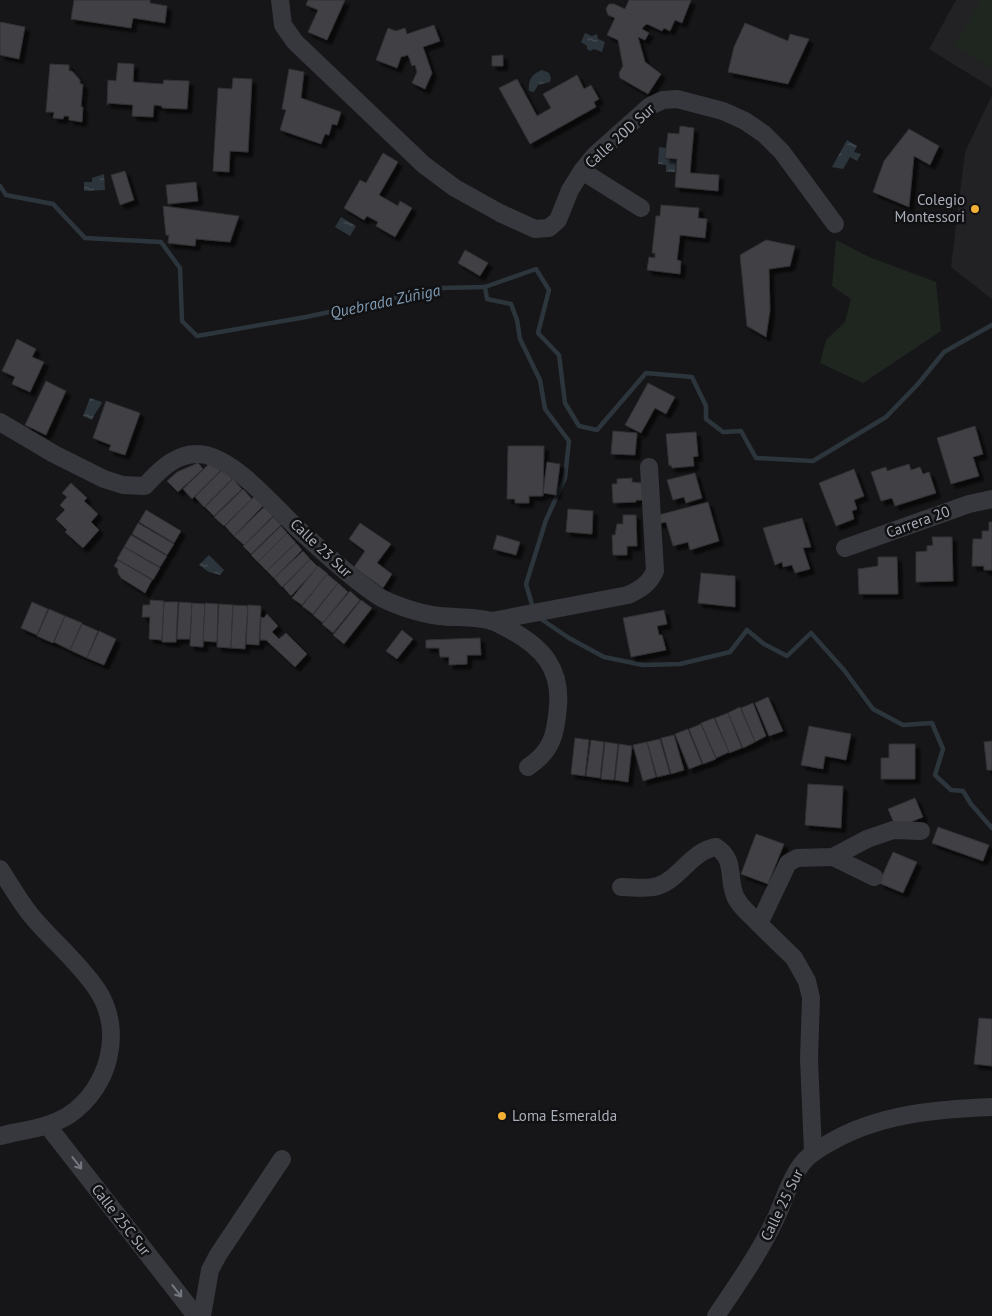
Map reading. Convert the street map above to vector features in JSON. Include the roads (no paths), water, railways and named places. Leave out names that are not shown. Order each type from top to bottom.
[{"type":"street","name":"Calle 20D Sur","points":[[280,0],[283,25],[295,42],[424,165],[455,188],[500,213],[535,229],[549,228],[558,220],[570,190],[595,155],[650,106],[663,100],[677,99],[723,111],[745,121],[764,134],[782,152],[835,224]]},
{"type":"street","points":[[582,171],[641,208]]},
{"type":"street","name":"Calle 23 Sur","points":[[0,422],[54,454],[104,479],[123,486],[145,486],[172,461],[187,456],[205,455],[228,465],[267,497],[323,552],[353,578],[378,596],[436,616],[492,621],[523,637],[542,652],[555,672],[558,685],[558,716],[552,740],[540,758],[528,767]]},
{"type":"street","points":[[492,621],[628,595],[650,581],[655,571],[649,467]]},
{"type":"street","name":"Carrera 20","points":[[845,548],[969,504],[992,499]]},
{"type":"street","points":[[759,924],[788,863],[797,858],[833,857],[867,839],[893,830],[921,831]]},
{"type":"street","points":[[621,887],[655,887],[673,877],[706,849],[716,847],[724,852],[728,860],[737,900],[794,958],[807,981],[811,998],[808,1059],[813,1152]]},
{"type":"street","points":[[833,857],[874,877]]},
{"type":"street","points":[[0,869],[29,913],[98,991],[108,1013],[111,1036],[109,1059],[100,1081],[87,1100],[68,1115],[47,1125],[0,1136]]},
{"type":"street","name":"Calle 25 Sur","points":[[716,1316],[754,1261],[793,1178],[813,1152],[839,1137],[887,1119],[934,1111],[992,1107]]},
{"type":"street","name":"Calle 25C Sur","points":[[47,1125],[196,1316]]},
{"type":"street","points":[[202,1316],[210,1270],[282,1159]]},
{"type":"water","points":[[585,33],[592,36],[597,34],[598,39],[605,42],[602,52],[587,49],[587,46],[581,42]]},
{"type":"water","points":[[542,70],[549,73],[550,82],[538,85],[534,92],[529,91],[531,78]]},
{"type":"water","points":[[847,140],[857,146],[854,152],[861,154],[857,161],[850,157],[843,169],[832,167]]},
{"type":"water","points":[[659,147],[666,148],[665,159],[676,160],[675,172],[666,172],[666,165],[658,164]]},
{"type":"water","points":[[104,174],[105,190],[84,191],[84,182],[92,182],[92,178]]},
{"type":"water","points":[[341,217],[356,226],[350,236],[335,227]]},
{"type":"water","points":[[90,398],[102,402],[92,420],[83,416]]},
{"type":"water","points":[[209,555],[224,570],[220,575],[209,572],[199,565]]},
{"type":"waterway","name":"Quebrada Zúñiga","points":[[0,186],[6,195],[53,204],[85,238],[161,242],[180,268],[182,321],[197,336],[306,317],[441,288],[485,287],[536,269],[549,290],[538,333],[559,355],[565,403],[579,426],[597,430],[646,373],[692,377],[706,406],[706,419],[723,432],[741,431],[756,458],[813,461],[886,417],[918,384],[944,352],[992,325]]},
{"type":"waterway","points":[[485,287],[487,299],[511,304],[517,320],[520,339],[540,380],[545,409],[569,441],[565,478],[546,520],[526,584],[533,608]]},
{"type":"waterway","points":[[538,617],[569,638],[604,657],[643,665],[680,664],[730,652],[747,630],[764,644],[787,656],[811,633],[844,670],[873,709],[903,725],[932,723],[943,749],[935,775],[951,790],[963,791],[971,804],[992,828]]},
{"type":"place","name":"Colegio Montessori","points":[[975,209]]},
{"type":"place","name":"Loma Esmeralda","points":[[502,1116]]}]
